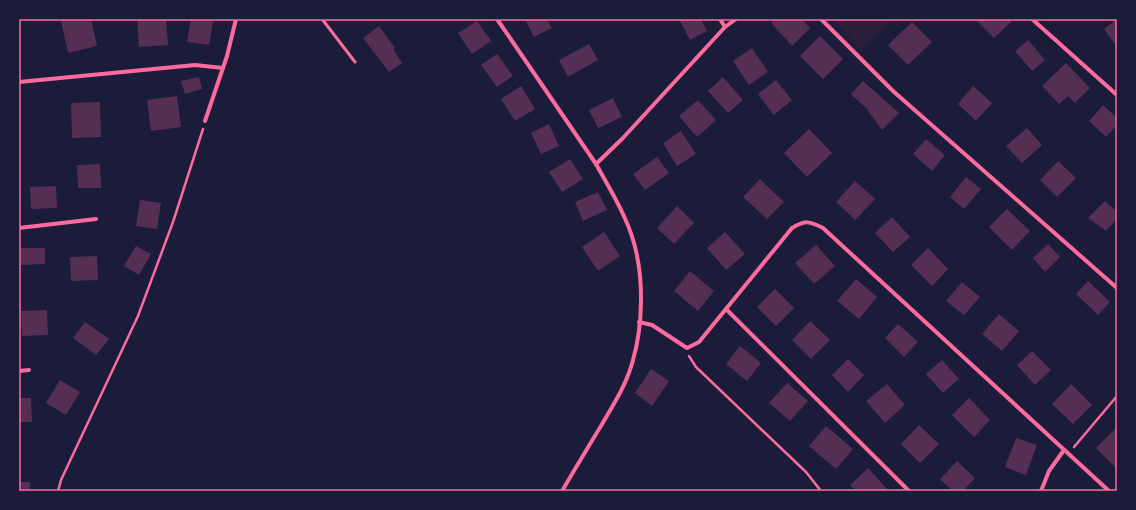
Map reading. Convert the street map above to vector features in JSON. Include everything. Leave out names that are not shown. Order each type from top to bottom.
[{"type":"street","points":[[205,121],[223,68],[236,19]]},
{"type":"street","points":[[497,19],[596,164],[625,219],[634,242],[639,269],[641,291],[639,322],[633,361],[614,404],[562,491]]},
{"type":"street","points":[[720,19],[725,27]]},
{"type":"street","points":[[596,164],[622,139],[725,27],[736,19]]},
{"type":"street","points":[[821,19],[893,92],[1117,288]]},
{"type":"street","points":[[1032,19],[1117,95]]},
{"type":"street","points":[[19,82],[196,65],[223,68]]},
{"type":"street","points":[[19,228],[96,219]]},
{"type":"street","points":[[639,322],[652,325],[688,348],[699,342],[792,228],[802,222],[811,222],[823,228],[1109,491]]},
{"type":"street","points":[[726,309],[762,343],[909,491]]},
{"type":"street","points":[[19,371],[29,370]]},
{"type":"street","points":[[1042,491],[1049,470],[1064,450]]},
{"type":"lane","points":[[322,19],[355,62]]},
{"type":"path","points":[[58,491],[61,480],[138,316],[173,222],[205,121]]},
{"type":"path","points":[[688,348],[690,359],[696,367],[806,472],[821,491]]},
{"type":"path","points":[[1068,453],[1117,396]]},
{"type":"shaded area","points":[[832,19],[893,19],[861,50]]},
{"type":"building","points":[[69,19],[91,19],[97,46],[68,53],[61,21]]},
{"type":"building","points":[[137,19],[166,19],[168,45],[139,47]]},
{"type":"building","points":[[191,19],[213,21],[209,45],[187,42]]},
{"type":"building","points":[[525,19],[547,19],[552,28],[534,37]]},
{"type":"building","points":[[679,19],[701,19],[707,31],[690,40]]},
{"type":"building","points":[[775,19],[802,19],[810,28],[792,46],[771,23]]},
{"type":"building","points":[[975,19],[1009,19],[1011,22],[994,38]]},
{"type":"building","points":[[1117,19],[1117,47],[1104,29]]},
{"type":"building","points":[[477,21],[491,41],[472,54],[458,33]]},
{"type":"building","points":[[912,22],[932,42],[908,65],[888,45]]},
{"type":"building","points":[[379,26],[395,48],[393,49],[402,63],[389,72],[363,38]]},
{"type":"building","points":[[820,36],[843,59],[823,79],[800,56]]},
{"type":"building","points":[[1028,40],[1045,60],[1032,71],[1015,51]]},
{"type":"building","points":[[589,44],[598,60],[568,77],[559,60]]},
{"type":"building","points":[[752,48],[768,72],[749,85],[733,61]]},
{"type":"building","points":[[497,54],[513,76],[497,87],[481,65]]},
{"type":"building","points":[[1066,63],[1090,88],[1075,103],[1068,96],[1059,104],[1042,86]]},
{"type":"building","points":[[199,77],[202,89],[185,94],[181,81]]},
{"type":"building","points":[[723,77],[743,100],[728,113],[708,91]]},
{"type":"building","points":[[776,80],[792,100],[774,115],[758,94]]},
{"type":"building","points":[[863,81],[899,113],[882,130],[866,108],[851,94]]},
{"type":"building","points":[[521,86],[535,109],[515,121],[501,99]]},
{"type":"building","points":[[973,86],[992,103],[976,121],[958,104]]},
{"type":"building","points":[[177,96],[181,127],[151,131],[147,100]]},
{"type":"building","points":[[613,98],[622,117],[598,128],[589,110]]},
{"type":"building","points":[[698,100],[716,120],[697,137],[679,116]]},
{"type":"building","points":[[100,102],[101,137],[72,138],[71,103]]},
{"type":"building","points":[[1103,105],[1117,118],[1117,125],[1106,137],[1089,121]]},
{"type":"building","points":[[549,124],[559,146],[541,154],[531,133]]},
{"type":"building","points":[[1027,128],[1042,145],[1022,163],[1006,146]]},
{"type":"building","points":[[809,129],[832,153],[807,177],[784,153]]},
{"type":"building","points":[[681,131],[696,154],[677,166],[663,143]]},
{"type":"building","points":[[926,139],[945,155],[932,171],[913,154]]},
{"type":"building","points":[[657,157],[669,173],[645,190],[633,174]]},
{"type":"building","points":[[570,159],[583,179],[562,192],[549,172]]},
{"type":"building","points":[[1058,161],[1076,178],[1057,197],[1040,180]]},
{"type":"building","points":[[100,164],[101,188],[78,188],[77,165]]},
{"type":"building","points":[[966,177],[981,189],[964,209],[950,197]]},
{"type":"building","points":[[760,179],[784,202],[767,219],[743,197]]},
{"type":"building","points":[[855,181],[875,199],[855,220],[836,202]]},
{"type":"building","points":[[56,186],[57,208],[31,209],[30,187]]},
{"type":"building","points":[[598,192],[607,210],[583,221],[575,202]]},
{"type":"building","points":[[140,200],[161,203],[157,229],[136,226]]},
{"type":"building","points":[[1105,201],[1117,212],[1117,219],[1106,231],[1088,218]]},
{"type":"building","points":[[677,206],[694,223],[674,244],[657,228]]},
{"type":"building","points":[[1007,209],[1030,231],[1012,250],[989,227]]},
{"type":"building","points":[[892,217],[910,237],[893,252],[875,233]]},
{"type":"building","points":[[604,232],[620,256],[598,271],[582,247]]},
{"type":"building","points":[[725,232],[745,254],[726,270],[707,248]]},
{"type":"building","points":[[1048,244],[1060,257],[1045,272],[1033,258]]},
{"type":"building","points":[[816,245],[835,266],[814,284],[795,263]]},
{"type":"building","points":[[136,246],[151,254],[139,275],[124,266]]},
{"type":"building","points":[[21,248],[45,248],[45,264],[21,265]]},
{"type":"building","points":[[928,248],[948,269],[932,286],[911,265]]},
{"type":"building","points":[[97,256],[98,280],[71,281],[70,257]]},
{"type":"building","points":[[690,271],[714,291],[698,311],[674,291]]},
{"type":"building","points":[[856,279],[877,297],[859,319],[837,301]]},
{"type":"building","points":[[1088,281],[1110,302],[1098,315],[1076,294]]},
{"type":"building","points":[[962,282],[980,297],[964,315],[946,301]]},
{"type":"building","points":[[775,289],[794,308],[776,326],[757,307]]},
{"type":"building","points":[[47,310],[48,335],[22,336],[21,311]]},
{"type":"building","points":[[999,314],[1019,331],[1002,351],[982,334]]},
{"type":"building","points":[[810,321],[830,340],[811,359],[792,340]]},
{"type":"building","points":[[85,322],[109,339],[96,355],[73,338]]},
{"type":"building","points":[[898,324],[918,342],[904,357],[885,338]]},
{"type":"building","points":[[740,346],[761,363],[747,381],[726,364]]},
{"type":"building","points":[[1032,351],[1051,370],[1035,385],[1017,365]]},
{"type":"building","points":[[848,359],[864,375],[848,392],[832,375]]},
{"type":"building","points":[[942,360],[959,379],[943,393],[926,374]]},
{"type":"building","points":[[651,369],[669,381],[652,406],[635,393]]},
{"type":"building","points":[[60,380],[80,392],[66,415],[46,403]]},
{"type":"building","points":[[787,383],[808,401],[790,421],[769,403]]},
{"type":"building","points":[[887,384],[905,405],[885,423],[866,401]]},
{"type":"building","points":[[1071,384],[1092,405],[1073,424],[1052,404]]},
{"type":"building","points":[[19,398],[31,398],[32,422],[19,422]]},
{"type":"building","points":[[969,398],[990,420],[974,437],[952,415]]},
{"type":"building","points":[[919,425],[939,444],[920,463],[901,444]]},
{"type":"building","points":[[826,426],[853,449],[836,469],[809,446]]},
{"type":"building","points":[[1117,427],[1117,469],[1096,448]]},
{"type":"building","points":[[1016,438],[1037,445],[1026,475],[1005,467]]},
{"type":"building","points":[[957,461],[975,478],[963,491],[953,491],[940,479]]},
{"type":"building","points":[[868,468],[889,491],[856,491],[850,485]]},
{"type":"building","points":[[19,482],[30,482],[30,491],[19,491]]}]
